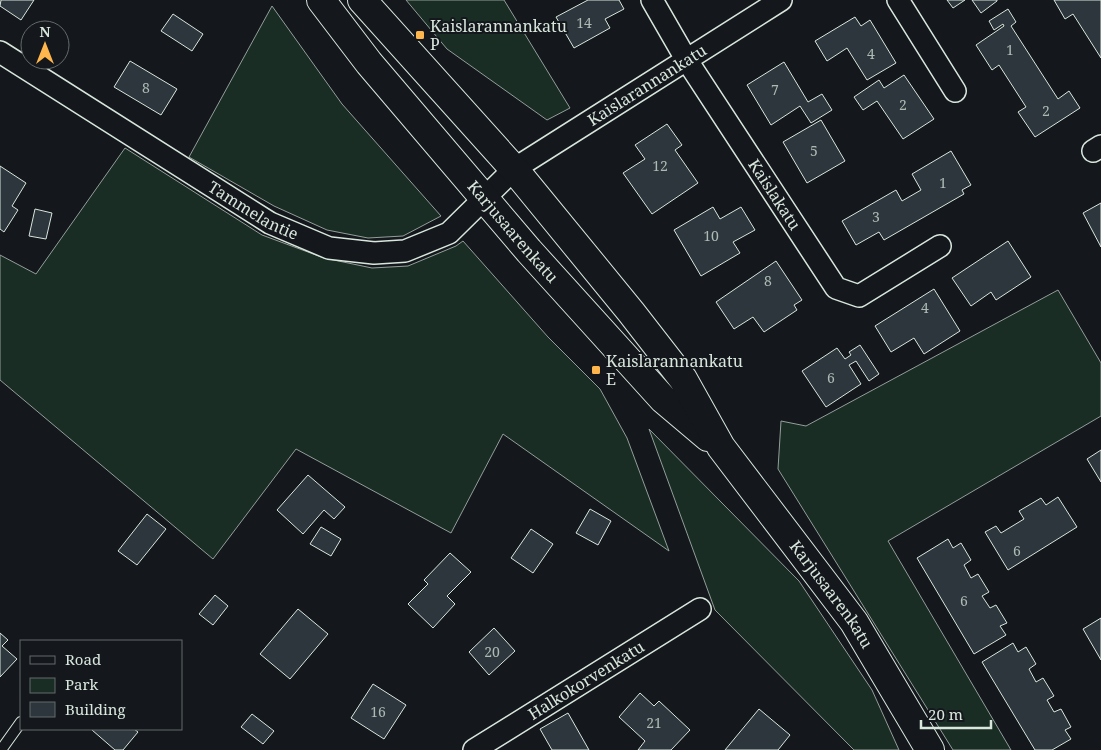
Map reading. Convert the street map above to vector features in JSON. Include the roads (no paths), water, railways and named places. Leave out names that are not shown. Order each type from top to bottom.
[{"type":"street","name":"Karjusaarenkatu","points":[[322,0],[369,63],[528,251],[663,400],[721,447]]},
{"type":"street","name":"Karjusaarenkatu","points":[[362,0],[514,169],[683,379],[721,447],[854,622],[930,750]]},
{"type":"street","name":"Kaislakatu","points":[[652,0],[686,59],[836,288],[859,296],[940,246]]},
{"type":"street","name":"Kaislarannankatu","points":[[514,169],[781,0]]},
{"type":"street","points":[[898,0],[955,91]]},
{"type":"street","name":"Tammelantie","points":[[0,52],[270,223],[328,248],[374,253],[405,251],[449,233],[514,169]]},
{"type":"street","name":"Halkokorvenkatu","points":[[474,750],[700,609]]},
{"type":"lane","points":[[1,750],[20,723]]},
{"type":"place","name":"Kaislarannankatu P","points":[[420,35]]},
{"type":"place","name":"Kaislarannankatu E","points":[[596,370]]}]
